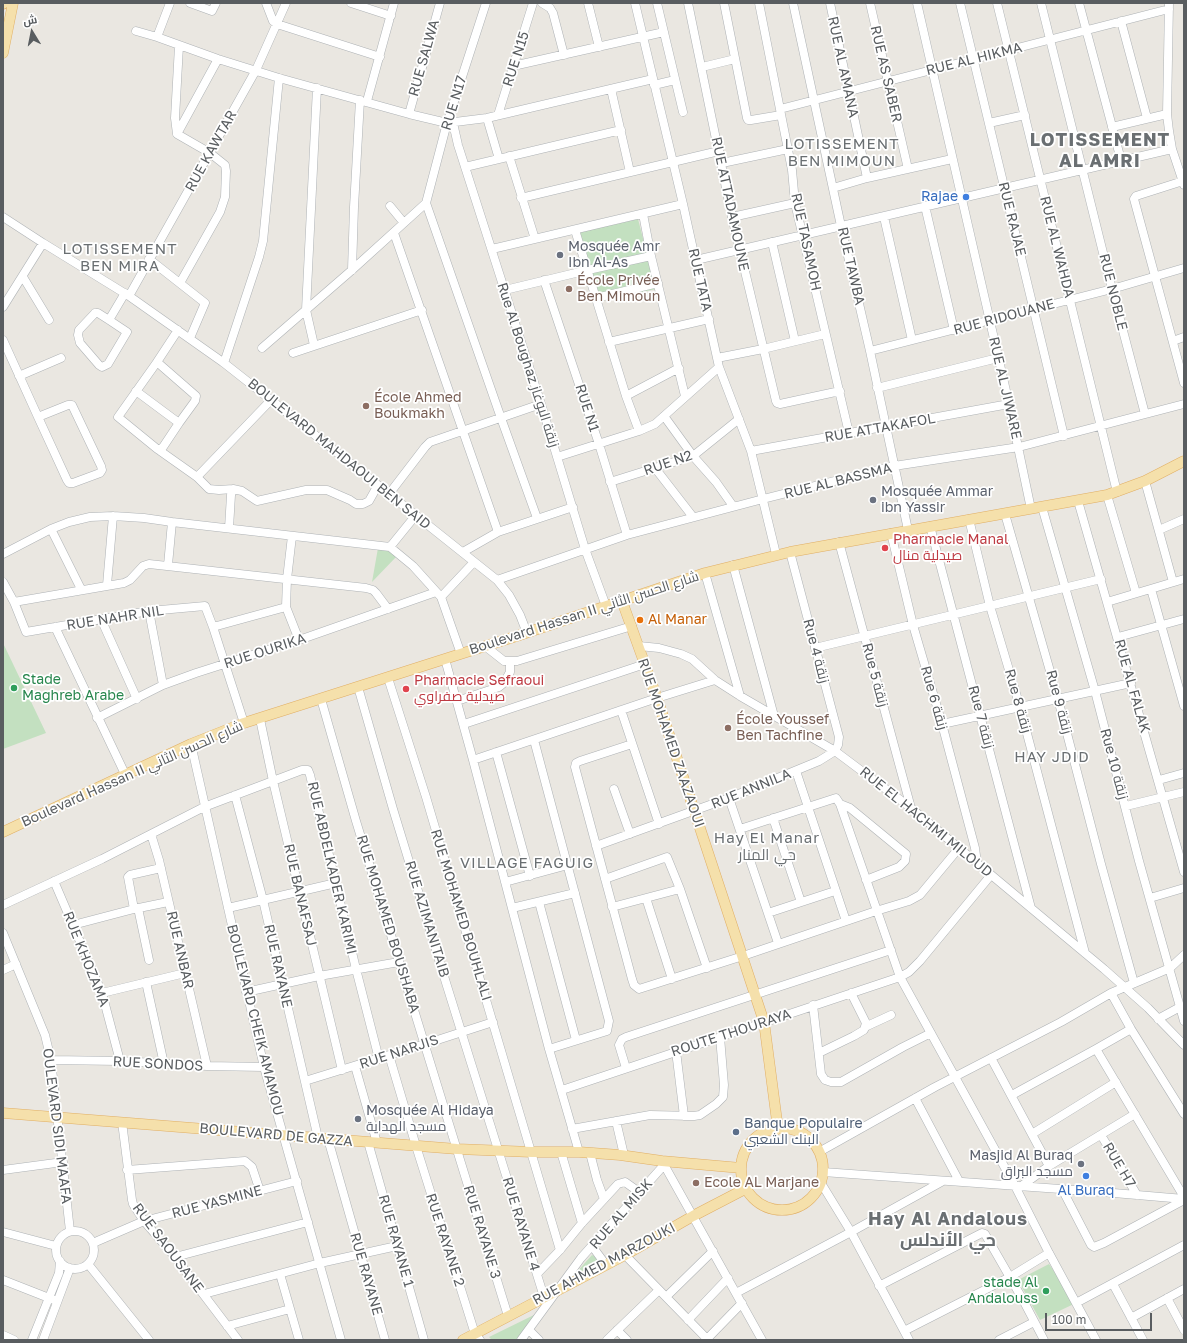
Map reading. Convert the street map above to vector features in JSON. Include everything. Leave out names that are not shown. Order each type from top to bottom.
[{"type":"main road","points":[[3,53],[13,3]]},
{"type":"main road","name":"Boulevard Hassan II شارع الحسن الثاني","points":[[3,832],[191,744],[244,723],[527,633],[705,573],[776,554],[1107,495],[1145,481],[1184,461]]},
{"type":"main road","name":"RUE MOHAMED ZAAZAOUI","points":[[622,601],[657,698],[764,1022],[778,1129]]},
{"type":"main road","name":"BOULEVARD DE GAZZA","points":[[3,1113],[457,1149],[579,1152],[624,1156],[663,1163],[741,1168]]},
{"type":"main road","points":[[778,1129],[793,1130],[802,1134],[814,1144],[819,1152],[823,1172],[821,1182],[815,1194],[806,1202],[795,1208],[783,1210],[765,1207],[754,1200],[745,1189],[741,1176],[744,1155],[753,1141],[767,1131],[778,1129]]},
{"type":"main road","name":"RUE AHMED MARZOUKI","points":[[463,1340],[477,1337],[508,1316],[606,1265],[693,1216],[745,1189]]},
{"type":"street","points":[[157,37],[170,3]]},
{"type":"street","points":[[190,3],[212,11],[216,3]]},
{"type":"street","points":[[266,3],[273,21],[277,24],[380,57]]},
{"type":"street","name":"RUE KAWTAR","points":[[109,320],[149,259],[210,153],[256,70],[286,3]]},
{"type":"street","points":[[351,3],[391,16]]},
{"type":"street","points":[[352,270],[354,207],[363,101],[380,57],[394,3]]},
{"type":"street","name":"RUE SALWA","points":[[409,114],[440,3]]},
{"type":"street","name":"RUE N17","points":[[426,203],[486,3]]},
{"type":"street","name":"RUE N15","points":[[498,115],[534,3]]},
{"type":"street","points":[[542,3],[550,8],[553,13],[564,55]]},
{"type":"street","points":[[588,3],[599,47]]},
{"type":"street","name":"RUE TATA","points":[[635,3],[696,260],[718,363],[751,452],[776,554]]},
{"type":"street","points":[[657,3],[683,112]]},
{"type":"street","name":"RUE ATTADAMOUNE","points":[[688,3],[732,217],[777,403],[780,404],[840,391]]},
{"type":"street","points":[[702,67],[735,59],[724,3]]},
{"type":"street","name":"RUE TASAMOH","points":[[759,3],[792,170],[795,202],[849,433]]},
{"type":"street","name":"RUE TAWBA","points":[[793,3],[908,530]]},
{"type":"street","name":"RUE AL AMANA","points":[[830,3],[867,178]]},
{"type":"street","name":"RUE AS SABER","points":[[870,3],[908,169]]},
{"type":"street","name":"RUE AL JIWARE","points":[[916,3],[1009,404],[1031,509]]},
{"type":"street","name":"RUE RAJAE","points":[[960,3],[1064,436]]},
{"type":"street","name":"RUE AL WAHDA","points":[[997,3],[1117,492]]},
{"type":"street","name":"RUE NOBLE","points":[[1041,3],[1112,289],[1145,414]]},
{"type":"street","points":[[1079,3],[1121,160]]},
{"type":"street","points":[[1169,6],[1168,131],[1183,183],[1134,197],[1184,383]]},
{"type":"street","name":"RUE AL HIKMA","points":[[735,59],[748,120],[849,91],[1121,21],[1169,6]]},
{"type":"street","points":[[1121,21],[1147,118]]},
{"type":"street","points":[[136,31],[279,78],[409,114],[450,123],[487,118],[611,89],[675,80]]},
{"type":"street","points":[[513,66],[643,38],[664,32]]},
{"type":"street","points":[[177,134],[175,118],[179,46]]},
{"type":"street","points":[[177,134],[218,59]]},
{"type":"street","points":[[224,363],[263,241],[279,78]]},
{"type":"street","points":[[314,345],[306,310],[317,88]]},
{"type":"street","points":[[611,89],[622,130],[630,172]]},
{"type":"street","points":[[1112,127],[1167,114]]},
{"type":"street","points":[[989,123],[1025,115]]},
{"type":"street","points":[[487,118],[499,159]]},
{"type":"street","name":"Rue Al Boughaz زنقة البوغاز","points":[[450,123],[558,457],[585,549],[606,606]]},
{"type":"street","points":[[465,167],[622,130]]},
{"type":"street","points":[[177,134],[210,153],[226,167],[225,196],[220,212],[180,283]]},
{"type":"street","points":[[696,260],[884,217],[1172,148]]},
{"type":"street","points":[[722,163],[788,149]]},
{"type":"street","points":[[522,198],[719,151]]},
{"type":"street","points":[[509,156],[535,239]]},
{"type":"street","points":[[833,188],[867,178],[952,159]]},
{"type":"street","points":[[732,217],[795,202]]},
{"type":"street","points":[[262,348],[426,203],[537,518]]},
{"type":"street","points":[[492,249],[683,204]]},
{"type":"street","points":[[390,206],[404,223]]},
{"type":"street","points":[[926,206],[954,330]]},
{"type":"street","points":[[642,214],[685,396]]},
{"type":"street","name":"BOULEVARD MAHDAOUI BEN SAID","points":[[3,217],[127,294],[224,363],[271,400],[497,580],[509,595],[520,615],[527,633]]},
{"type":"street","points":[[884,217],[912,340]]},
{"type":"street","points":[[575,230],[626,396],[639,431]]},
{"type":"street","points":[[394,232],[498,532]]},
{"type":"street","points":[[772,242],[795,341]]},
{"type":"street","points":[[3,307],[43,243]]},
{"type":"street","points":[[505,290],[651,256]]},
{"type":"street","points":[[149,259],[205,303],[190,338]]},
{"type":"street","name":"RUE RIDOUANE","points":[[870,351],[989,321],[1033,308],[1112,289],[1184,268]]},
{"type":"street","points":[[23,277],[49,320]]},
{"type":"street","name":"RUE N1","points":[[544,280],[599,444],[627,535]]},
{"type":"street","points":[[596,298],[658,283]]},
{"type":"street","points":[[293,353],[422,310]]},
{"type":"street","points":[[95,313],[98,313],[109,320],[127,332],[108,364],[102,367],[80,343],[78,333],[95,313]]},
{"type":"street","points":[[610,342],[709,319]]},
{"type":"street","points":[[178,330],[118,417],[156,448],[197,477],[209,489],[233,489],[242,491],[257,501],[306,490],[327,490],[356,504],[363,504],[369,501],[378,485]]},
{"type":"street","points":[[558,457],[639,431],[655,424],[718,363],[763,349],[826,334]]},
{"type":"street","points":[[1173,341],[1184,337]]},
{"type":"street","points":[[3,340],[66,480],[69,483],[73,483],[100,473],[102,470],[101,466],[72,405],[68,405],[38,417]]},
{"type":"street","points":[[19,376],[61,358]]},
{"type":"street","points":[[878,388],[998,358]]},
{"type":"street","points":[[157,362],[196,396],[195,401],[159,450]]},
{"type":"street","points":[[626,396],[679,368]]},
{"type":"street","points":[[136,391],[179,423]]},
{"type":"street","points":[[197,477],[271,400]]},
{"type":"street","points":[[389,494],[430,442],[541,404]]},
{"type":"street","name":"RUE ATTAKAFOL","points":[[751,452],[1009,404]]},
{"type":"street","name":"RUE AL BASSMA","points":[[497,580],[627,535],[733,506],[894,466],[1018,447],[1184,404]]},
{"type":"street","points":[[664,416],[693,456],[716,482],[733,506]]},
{"type":"street","name":"RUE N2","points":[[610,482],[693,456],[740,419]]},
{"type":"street","points":[[656,468],[693,517]]},
{"type":"street","points":[[1145,481],[1173,582]]},
{"type":"street","points":[[229,528],[231,495],[233,489]]},
{"type":"street","points":[[1107,495],[1136,593]]},
{"type":"street","name":"RUE AL FALAK","points":[[1078,501],[1184,871]]},
{"type":"street","points":[[462,552],[498,532],[573,507]]},
{"type":"street","name":"Rue 10 زنقة","points":[[1042,507],[1095,691],[1139,861],[1184,1021]]},
{"type":"street","name":"Rue 9 زنقة","points":[[1005,514],[1058,699],[1134,983]]},
{"type":"street","points":[[107,585],[113,516]]},
{"type":"street","points":[[3,554],[51,529],[69,522],[90,517],[113,516],[144,518],[390,547],[412,566],[438,595],[461,654]]},
{"type":"street","points":[[390,547],[416,516]]},
{"type":"street","name":"Rue 8 زنقة","points":[[969,519],[990,606],[1020,707],[1085,953]]},
{"type":"street","points":[[1158,530],[1184,519]]},
{"type":"street","points":[[168,565],[172,522]]},
{"type":"street","name":"Rue 7 زنقة","points":[[930,526],[1031,908]]},
{"type":"street","points":[[51,529],[81,589]]},
{"type":"street","name":"Rue 6 زنقة","points":[[891,533],[913,625],[942,724],[975,848],[977,863]]},
{"type":"street","points":[[292,536],[287,579],[286,607],[299,640]]},
{"type":"street","name":"Rue 5 زنقة","points":[[839,542],[911,808]]},
{"type":"street","name":"Rue 4 زنقة","points":[[790,552],[839,737],[838,746],[835,750]]},
{"type":"street","name":"RUE OURIKA","points":[[97,718],[163,685],[388,609],[438,595],[474,562]]},
{"type":"street","points":[[3,582],[14,602],[81,589],[124,583],[136,575],[146,564],[168,565],[366,588],[373,590],[388,609]]},
{"type":"street","points":[[733,565],[774,716]]},
{"type":"street","points":[[705,573],[740,696]]},
{"type":"street","points":[[1107,602],[1184,579]]},
{"type":"street","points":[[815,648],[864,635],[913,625],[1101,580]]},
{"type":"street","points":[[1151,589],[1184,706]]},
{"type":"street","name":"RUE NAHR NIL","points":[[14,602],[26,632],[149,611],[201,606],[205,606],[213,627]]},
{"type":"street","points":[[244,723],[213,627],[286,607]]},
{"type":"street","points":[[149,611],[163,685]]},
{"type":"street","points":[[101,619],[137,699]]},
{"type":"street","points":[[1118,637],[1184,619]]},
{"type":"street","points":[[485,646],[504,661],[517,661],[632,626]]},
{"type":"street","points":[[55,627],[97,718],[125,774]]},
{"type":"street","name":"RUE EL HACHMI MILOUD","points":[[639,646],[659,648],[688,656],[715,680],[740,696],[835,750],[911,808],[1085,953],[1125,987],[1184,1045]]},
{"type":"street","points":[[445,659],[474,760],[549,1049],[579,1152]]},
{"type":"street","points":[[457,701],[504,684],[510,672],[510,661]]},
{"type":"street","points":[[464,724],[645,664]]},
{"type":"street","name":"RUE MOHAMED BOUHLALI","points":[[388,678],[426,797],[560,1250]]},
{"type":"street","points":[[474,760],[715,680]]},
{"type":"street","points":[[942,724],[1131,683]]},
{"type":"street","name":"RUE AZIMANITAIB","points":[[358,687],[393,809],[499,1150]]},
{"type":"street","name":"RUE MOHAMED BOUSHABA","points":[[321,699],[356,821],[457,1149]]},
{"type":"street","points":[[621,710],[659,824]]},
{"type":"street","name":"RUE BANAFSAJ","points":[[260,719],[273,781],[342,1070]]},
{"type":"street","points":[[534,740],[609,1021],[607,1031],[549,1049]]},
{"type":"street","name":"BOULEVARD CHEIK AMAMOU","points":[[191,744],[204,807],[264,1067],[341,1340]]},
{"type":"street","points":[[632,744],[576,763],[575,767],[634,986],[639,989],[909,901],[920,895],[960,848]]},
{"type":"street","name":"RUE ANNILA","points":[[596,846],[695,812],[819,761],[835,750]]},
{"type":"street","points":[[496,752],[530,876]]},
{"type":"street","name":"RUE ABDELKADER KARIMI","points":[[3,905],[152,834],[204,807],[235,794],[302,770],[308,770],[356,970],[379,1058]]},
{"type":"street","points":[[796,771],[846,921]]},
{"type":"street","points":[[1158,780],[1184,773]]},
{"type":"street","points":[[614,788],[630,834]]},
{"type":"street","points":[[1126,806],[1184,792]]},
{"type":"street","name":"RUE RAYANE","points":[[235,794],[263,900],[281,984],[305,1081],[360,1254],[385,1340]]},
{"type":"street","points":[[740,829],[836,797],[840,804],[900,977],[1017,1187],[1049,1253],[1096,1340]]},
{"type":"street","points":[[729,798],[778,943]]},
{"type":"street","points":[[840,804],[850,808],[906,854],[905,861],[899,867],[866,880]]},
{"type":"street","points":[[773,818],[801,902]]},
{"type":"street","name":"RUE ANBAR","points":[[152,834],[207,1066]]},
{"type":"street","points":[[605,879],[667,857],[680,889],[706,968]]},
{"type":"street","points":[[505,882],[568,865]]},
{"type":"street","points":[[149,960],[128,877],[130,875],[161,868]]},
{"type":"street","name":"ROUTE THOURAYA","points":[[562,1090],[900,977],[909,972],[920,961],[991,875]]},
{"type":"street","name":"RUE KHOZAMA","points":[[54,881],[102,993],[120,1061]]},
{"type":"street","points":[[228,908],[336,883]]},
{"type":"street","points":[[1150,898],[1184,888]]},
{"type":"street","points":[[612,907],[680,889]]},
{"type":"street","points":[[768,913],[835,891]]},
{"type":"street","points":[[512,908],[575,893]]},
{"type":"street","points":[[646,898],[672,979]]},
{"type":"street","points":[[73,925],[136,908],[168,902]]},
{"type":"street","points":[[539,902],[576,1040]]},
{"type":"street","name":"OULEVARD SIDI MAAFA","points":[[3,933],[44,1035],[51,1060],[70,1231]]},
{"type":"street","points":[[626,1068],[619,1045],[622,1039],[626,1037],[891,950]]},
{"type":"street","points":[[819,1152],[955,1076],[1061,1022],[1111,993],[1170,968],[1184,955]]},
{"type":"street","points":[[246,992],[319,976],[399,962]]},
{"type":"street","points":[[3,970],[16,964]]},
{"type":"street","points":[[102,993],[185,972]]},
{"type":"street","points":[[146,982],[164,1064]]},
{"type":"street","points":[[851,993],[866,1023],[865,1027]]},
{"type":"street","points":[[1111,993],[1131,1029],[1184,1114]]},
{"type":"street","points":[[813,1005],[822,1076],[825,1080],[830,1082],[841,1082],[931,1033]]},
{"type":"street","points":[[1158,1019],[1180,1007]]},
{"type":"street","points":[[819,1053],[860,1033],[865,1027],[891,1016]]},
{"type":"street","name":"RUE NARJIS","points":[[305,1081],[493,1022]]},
{"type":"street","points":[[1012,1095],[1131,1029]]},
{"type":"street","points":[[572,1129],[659,1114],[684,1116],[700,1115],[723,1097],[724,1085],[720,1037]]},
{"type":"street","points":[[1096,1049],[1184,1198]]},
{"type":"street","points":[[676,1051],[684,1116]]},
{"type":"street","name":"RUE RAYANE 2","points":[[389,1055],[416,1146],[477,1337]]},
{"type":"street","points":[[991,1058],[1049,1166]]},
{"type":"street","name":"RUE SONDOS","points":[[51,1060],[120,1061],[207,1066],[264,1067]]},
{"type":"street","name":"RUE RAYANE 1","points":[[355,1066],[397,1246],[424,1340]]},
{"type":"street","points":[[1032,1134],[1116,1082]]},
{"type":"street","points":[[915,1098],[959,1182]]},
{"type":"street","points":[[1017,1187],[1135,1114]]},
{"type":"street","points":[[616,1121],[624,1156]]},
{"type":"street","name":"RUE SAOUSANE","points":[[122,1122],[132,1200],[144,1221],[175,1257],[238,1340]]},
{"type":"street","name":"RUE H7","points":[[1101,1135],[1137,1195]]},
{"type":"street","name":"RUE RAYANE 3","points":[[457,1149],[508,1316]]},
{"type":"street","name":"RUE RAYANE 4","points":[[499,1150],[544,1297]]},
{"type":"street","points":[[561,1152],[582,1223]]},
{"type":"street","points":[[590,1153],[597,1180],[604,1198]]},
{"type":"street","points":[[127,1170],[245,1161],[252,1167],[260,1192]]},
{"type":"street","points":[[3,1170],[62,1162]]},
{"type":"street","points":[[663,1163],[762,1340]]},
{"type":"street","name":"RUE AL MISK","points":[[521,1340],[581,1258],[663,1163]]},
{"type":"street","points":[[823,1172],[1184,1198]]},
{"type":"street","name":"RUE YASMINE","points":[[93,1243],[144,1221],[260,1192],[297,1181]]},
{"type":"street","points":[[736,1293],[944,1181]]},
{"type":"street","points":[[537,1274],[618,1184],[622,1182],[639,1192]]},
{"type":"street","points":[[821,1182],[909,1340]]},
{"type":"street","points":[[1062,1189],[1091,1245],[1094,1247],[1104,1243],[1184,1198]]},
{"type":"street","points":[[175,1257],[308,1222]]},
{"type":"street","points":[[32,1340],[59,1273],[60,1261],[56,1252],[56,1246],[61,1237],[70,1231],[76,1230],[84,1232],[90,1238],[94,1249],[93,1256],[88,1264],[81,1268],[70,1268],[60,1261]]},
{"type":"street","points":[[3,1232],[56,1246]]},
{"type":"street","points":[[879,1286],[978,1235],[985,1234],[1044,1340]]},
{"type":"street","points":[[1076,1303],[1184,1245]]},
{"type":"street","points":[[204,1294],[320,1263],[397,1246]]},
{"type":"street","points":[[592,1246],[606,1265]]},
{"type":"street","points":[[666,1297],[713,1251]]},
{"type":"street","points":[[904,1332],[1010,1277],[1049,1253]]},
{"type":"street","points":[[624,1255],[705,1339],[742,1303]]},
{"type":"street","points":[[88,1264],[147,1339]]},
{"type":"street","points":[[43,1340],[70,1268]]},
{"type":"street","points":[[280,1274],[297,1339]]},
{"type":"street","points":[[688,1320],[728,1278]]},
{"type":"street","points":[[3,1280],[58,1302]]},
{"type":"street","points":[[1113,1284],[1143,1340]]},
{"type":"street","points":[[1131,1318],[1184,1289]]},
{"type":"street","points":[[607,1340],[659,1290]]},
{"type":"street","points":[[1167,1298],[1184,1330]]},
{"type":"street","points":[[227,1326],[290,1309]]},
{"type":"street","points":[[999,1340],[1034,1322]]},
{"type":"street","points":[[529,1330],[539,1340]]},
{"type":"street","points":[[617,1330],[627,1340]]},
{"type":"street","points":[[3,1335],[14,1340]]},
{"type":"green space","points":[[638,219],[656,289],[601,301],[577,233]]},
{"type":"green space","points":[[378,548],[388,549],[397,556],[372,582]]},
{"type":"green space","name":"Stade Maghreb Arabe","points":[[3,643],[46,733],[3,749]]},
{"type":"green space","points":[[592,1255],[604,1262],[575,1274]]},
{"type":"green space","name":"stade Al Andalouss","points":[[1049,1264],[1076,1303],[1040,1320],[1018,1280]]},
{"type":"green space","points":[[536,1314],[516,1340],[492,1340],[489,1337]]},
{"type":"place","name":"Rajae","points":[[966,197]]},
{"type":"place","name":"Mosquée Amr Ibn Al-As","points":[[560,255]]},
{"type":"place","name":"École Privée Ben Mimoun","points":[[569,289]]},
{"type":"place","name":"École Ahmed Boukmakh","points":[[366,406]]},
{"type":"place","name":"Mosquée Ammar ibn Yassir","points":[[873,500]]},
{"type":"place","name":"Pharmacie Manal صيدلية منال","points":[[885,548]]},
{"type":"place","name":"Al Manar","points":[[640,620]]},
{"type":"place","name":"Stade Maghreb Arabe","points":[[14,688]]},
{"type":"place","name":"Pharmacie Sefraoui صيدلية صفراوي","points":[[406,689]]},
{"type":"place","name":"École Youssef Ben Tachfine","points":[[728,728]]},
{"type":"place","name":"Mosquée Al Hidaya مسجد الهداية","points":[[358,1119]]},
{"type":"place","name":"Banque Populaire البنك الشعبي","points":[[736,1132]]},
{"type":"place","name":"Masjid Al Buraq مسجد البراق","points":[[1081,1164]]},
{"type":"place","name":"Al Buraq","points":[[1086,1176]]},
{"type":"place","name":"Ecole AL Marjane","points":[[696,1183]]},
{"type":"place","name":"stade Al Andalouss","points":[[1046,1291]]},
{"type":"district","name":"LOTISSEMENT AL AMRI","points":[[1100,150]]},
{"type":"district","name":"LOTISSEMENT BEN MIMOUN","points":[[842,152]]},
{"type":"district","name":"LOTISSEMENT BEN MIRA","points":[[120,258]]},
{"type":"district","name":"HAY JDID","points":[[1052,757]]},
{"type":"district","name":"Hay El Manar حي المنار","points":[[767,846]]},
{"type":"district","name":"VILLAGE FAGUIG","points":[[527,863]]},
{"type":"district","name":"Hay Al Andalous حي الأندلس","points":[[948,1229]]}]
